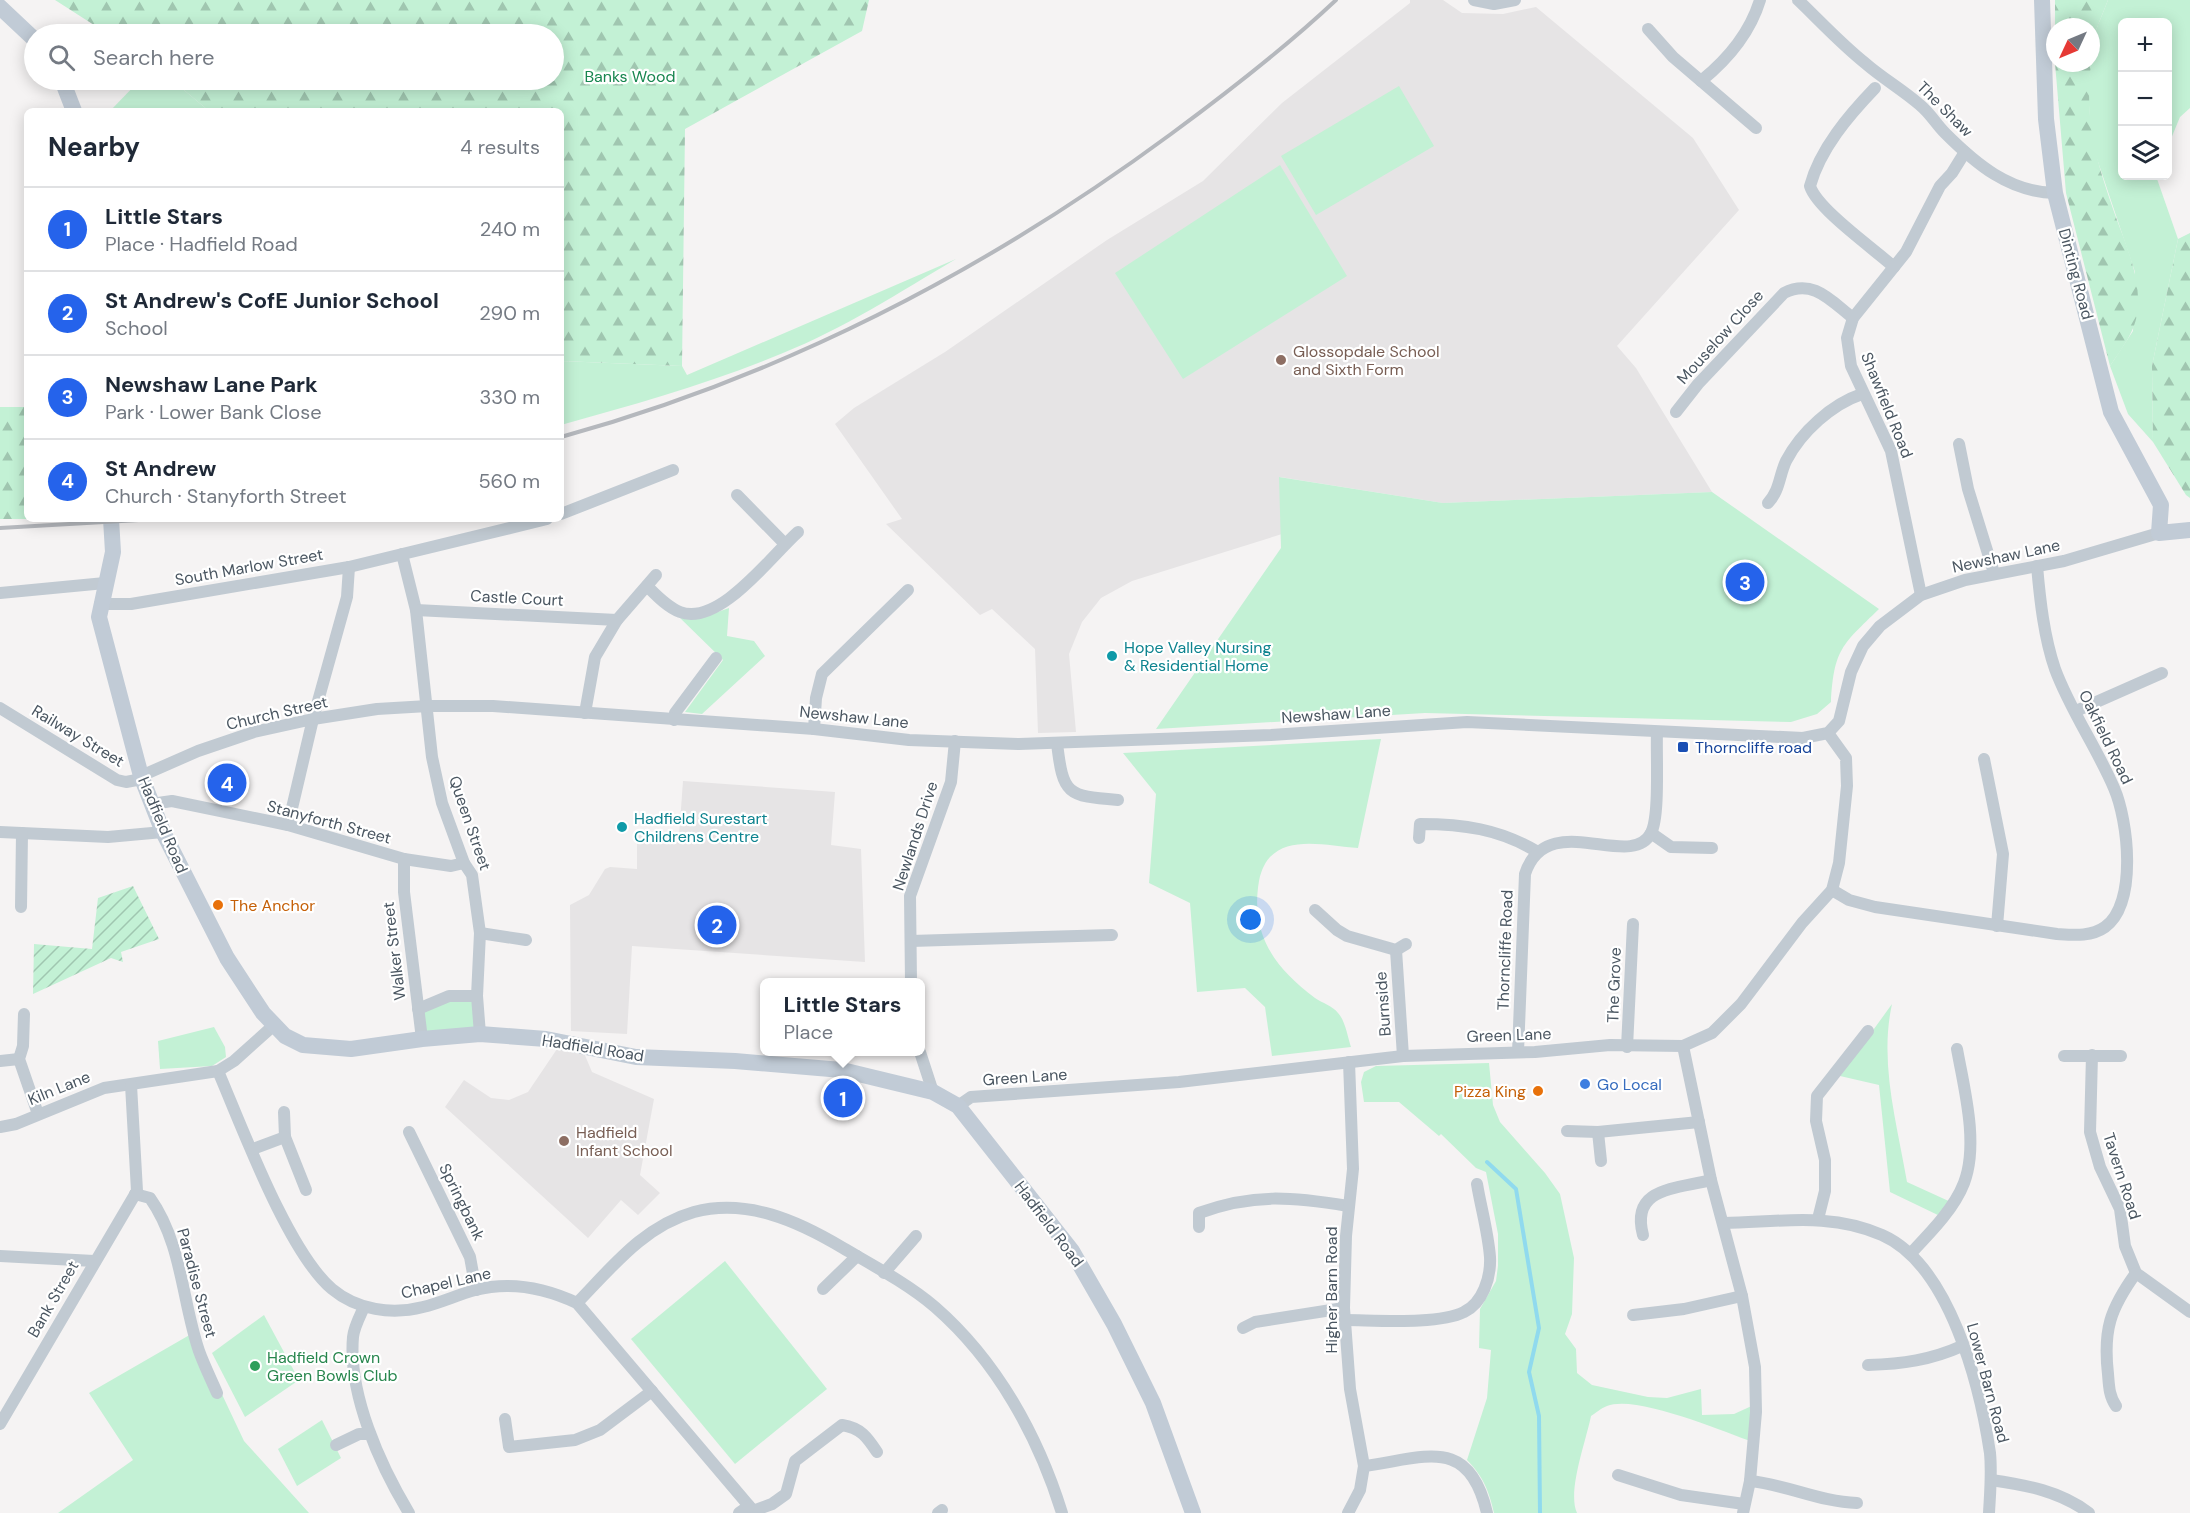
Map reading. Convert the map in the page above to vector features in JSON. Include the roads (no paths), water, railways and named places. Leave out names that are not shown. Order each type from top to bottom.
[{"type":"street","points":[[1474,0],[1494,4],[1515,0]]},
{"type":"street","points":[[1701,81],[1729,55],[1745,33],[1760,0]]},
{"type":"street","name":"The Shaw","points":[[1798,0],[1866,64],[1923,107],[1965,152],[2001,179],[2036,192],[2055,193]]},
{"type":"street","name":"Dinting Road","points":[[2042,0],[2046,119],[2055,193],[2111,412],[2161,505],[2160,533]]},
{"type":"street","points":[[0,7],[24,30]]},
{"type":"street","points":[[1648,29],[1673,57],[1756,128]]},
{"type":"street","points":[[1875,88],[1827,149],[1810,186],[1812,192],[1828,209],[1894,267]]},
{"type":"street","points":[[66,90],[73,108]]},
{"type":"street","name":"Shawfield Road","points":[[1921,596],[1891,451],[1877,418],[1862,394],[1848,352],[1847,338],[1853,318],[1906,252],[1940,186],[1952,173],[1965,152]]},
{"type":"street","name":"Mouselow Close","points":[[1676,412],[1698,384],[1784,293],[1801,286],[1814,289],[1853,318]]},
{"type":"street","points":[[1768,503],[1778,490],[1787,460],[1798,445],[1826,414],[1850,398],[1862,394]]},
{"type":"street","points":[[1959,444],[1968,489],[1994,573]]},
{"type":"street","points":[[564,513],[673,470]]},
{"type":"street","points":[[737,495],[785,544]]},
{"type":"street","name":"Hadfield Road","points":[[111,522],[114,548],[100,604],[99,618],[142,778],[163,832],[227,958],[273,1026],[303,1045],[323,1048],[351,1049],[480,1034],[546,1039],[636,1057],[735,1061],[842,1070],[933,1092],[958,1106],[1072,1251],[1114,1324],[1153,1403],[1193,1513]]},
{"type":"street","name":"South Marlow Street","points":[[100,604],[131,604],[349,567],[535,522]]},
{"type":"street","points":[[2160,533],[2190,530]]},
{"type":"street","points":[[647,586],[678,612],[692,615],[706,613],[730,598],[798,532]]},
{"type":"street","name":"Newshaw Lane","points":[[428,706],[493,706],[814,729],[909,740],[1019,744],[1271,735],[1467,722],[1567,725],[1783,738],[1828,733],[1839,721],[1851,672],[1863,646],[1880,626],[1921,596],[1994,573],[2064,561],[2160,533]]},
{"type":"street","name":"Queen Street","points":[[402,554],[416,610],[432,757],[440,792],[464,863],[472,875],[480,933],[477,996],[480,1034]]},
{"type":"street","name":"Oakfield Road","points":[[1832,890],[1849,900],[1875,907],[1997,926],[2081,935],[2106,926],[2116,914],[2123,899],[2127,878],[2126,830],[2115,790],[2055,669],[2040,598],[2037,566]]},
{"type":"street","points":[[288,825],[347,597],[349,567]]},
{"type":"street","points":[[585,713],[595,657],[617,620],[656,575]]},
{"type":"street","points":[[0,593],[105,583]]},
{"type":"street","points":[[814,729],[816,698],[822,674],[908,590]]},
{"type":"street","name":"Castle Court","points":[[416,610],[617,620]]},
{"type":"street","points":[[674,720],[675,713],[716,658]]},
{"type":"street","points":[[2076,711],[2162,673]]},
{"type":"street","name":"Church Street","points":[[142,778],[198,751],[254,732],[377,709],[428,706]]},
{"type":"street","name":"Railway Street","points":[[0,708],[117,780],[126,782],[142,778]]},
{"type":"street","points":[[1419,838],[1420,824],[1454,824],[1494,831],[1516,839],[1536,851],[1548,844],[1570,842],[1617,846],[1638,843],[1651,833],[1656,821],[1657,732]]},
{"type":"street","name":"Green Lane","points":[[958,1106],[971,1097],[1179,1082],[1403,1056],[1518,1052],[1610,1045],[1683,1046],[1712,1033],[1741,1004],[1802,923],[1832,890],[1839,863],[1847,786],[1845,758],[1828,733]]},
{"type":"street","name":"Newlands Drive","points":[[911,978],[910,896],[951,782],[955,741]]},
{"type":"street","points":[[1057,743],[1064,783],[1071,792],[1084,798],[1118,800]]},
{"type":"street","points":[[1984,759],[2003,854],[1997,926]]},
{"type":"street","name":"Stanyforth Street","points":[[151,804],[172,801],[288,825],[404,859],[451,866],[464,863]]},
{"type":"street","points":[[0,832],[108,837],[163,832]]},
{"type":"street","points":[[21,907],[22,833]]},
{"type":"street","points":[[1651,833],[1671,847],[1712,848]]},
{"type":"street","name":"Thorncliffe Road","points":[[1518,1052],[1524,874],[1529,860],[1536,851]]},
{"type":"street","name":"Walker Street","points":[[404,859],[404,892],[422,1039]]},
{"type":"street","name":"Burnside","points":[[1315,910],[1347,936],[1401,947],[1403,1056]]},
{"type":"street","name":"The Grove","points":[[1627,1047],[1633,924]]},
{"type":"street","points":[[480,933],[526,940]]},
{"type":"street","points":[[911,941],[1112,934]]},
{"type":"street","points":[[418,1009],[449,996],[477,996]]},
{"type":"street","points":[[24,1014],[19,1059],[38,1114]]},
{"type":"street","points":[[218,1071],[234,1062],[273,1026]]},
{"type":"street","points":[[1818,1219],[1825,1191],[1825,1160],[1816,1121],[1817,1096],[1868,1030]]},
{"type":"street","points":[[1618,1475],[1681,1495],[1744,1509],[1750,1481],[1756,1412],[1755,1367],[1742,1296],[1711,1180],[1683,1046]]},
{"type":"street","points":[[1911,1253],[1953,1203],[1965,1182],[1969,1155],[1968,1117],[1957,1049]]},
{"type":"street","name":"Tavern Road","points":[[2092,1055],[2091,1132],[2100,1167],[2120,1209],[2125,1246],[2136,1273]]},
{"type":"street","points":[[921,1056],[933,1092]]},
{"type":"street","points":[[2064,1056],[2121,1056]]},
{"type":"street","points":[[0,1061],[19,1059]]},
{"type":"street","name":"Higher Barn Road","points":[[1348,1513],[1360,1490],[1364,1466],[1350,1389],[1344,1314],[1348,1206],[1353,1169],[1349,1062]]},
{"type":"street","name":"Kiln Lane","points":[[0,1127],[16,1124],[104,1088],[218,1071]]},
{"type":"street","name":"Chapel Lane","points":[[218,1071],[279,1208],[311,1266],[333,1290],[364,1307],[402,1311],[496,1286],[544,1290],[577,1303],[694,1438],[749,1511]]},
{"type":"street","points":[[131,1085],[136,1193]]},
{"type":"street","points":[[284,1112],[285,1137],[306,1190]]},
{"type":"street","points":[[1567,1131],[1598,1132],[1699,1122]]},
{"type":"street","name":"Springbank","points":[[409,1132],[470,1257],[476,1290]]},
{"type":"street","points":[[1598,1132],[1601,1161]]},
{"type":"street","points":[[252,1149],[285,1137]]},
{"type":"street","points":[[1643,1235],[1640,1211],[1653,1194],[1711,1180]]},
{"type":"street","points":[[1243,1328],[1255,1322],[1344,1314],[1440,1318],[1463,1313],[1473,1306],[1488,1279],[1490,1259],[1476,1184]]},
{"type":"street","name":"Bank Street","points":[[0,1424],[136,1193]]},
{"type":"street","name":"Paradise Street","points":[[136,1193],[150,1198],[158,1210],[180,1271],[198,1350],[217,1394]]},
{"type":"street","points":[[1198,1227],[1199,1213],[1226,1203],[1256,1198],[1294,1197],[1348,1206]]},
{"type":"street","points":[[577,1303],[639,1239],[666,1222],[694,1212],[727,1206],[764,1212],[808,1227],[934,1306],[967,1339],[1017,1408],[1044,1461],[1062,1513]]},
{"type":"street","name":"Lower Barn Road","points":[[1724,1223],[1793,1218],[1818,1219],[1855,1226],[1883,1235],[1911,1253],[1932,1280],[1952,1312],[1985,1429],[1990,1455],[1989,1513]]},
{"type":"street","points":[[884,1273],[916,1236]]},
{"type":"street","points":[[0,1256],[94,1261]]},
{"type":"street","points":[[823,1289],[857,1256]]},
{"type":"street","points":[[2116,1406],[2110,1398],[2105,1347],[2109,1317],[2136,1273],[2190,1312]]},
{"type":"street","points":[[1633,1315],[1684,1309],[1742,1296]]},
{"type":"street","points":[[364,1307],[353,1335],[353,1363],[370,1434],[409,1513]]},
{"type":"street","points":[[1868,1365],[1906,1363],[1937,1358],[1962,1346]]},
{"type":"street","points":[[505,1419],[509,1447],[575,1440],[600,1430],[652,1391]]},
{"type":"street","points":[[749,1511],[772,1504],[786,1494],[795,1461],[843,1425],[854,1427],[866,1435],[878,1452]]},
{"type":"street","points":[[336,1444],[359,1434],[370,1434]]},
{"type":"street","points":[[1364,1466],[1446,1456],[1468,1469],[1476,1479],[1487,1513]]},
{"type":"street","points":[[1990,1480],[2052,1492],[2089,1513]]},
{"type":"street","points":[[1750,1481],[1778,1484],[1830,1502],[1857,1503]]},
{"type":"waterway","points":[[1487,1162],[1516,1189],[1539,1328],[1529,1372],[1539,1416],[1540,1513]]},
{"type":"railway","points":[[564,436],[643,412],[724,383],[880,314],[955,274],[1101,184],[1171,134],[1255,70],[1336,0]]},
{"type":"railway","points":[[0,528],[104,522]]},
{"type":"place","name":"Glossopdale School and Sixth Form","points":[[1281,360]]},
{"type":"place","name":"Newshaw Lane Park","points":[[1745,582]]},
{"type":"place","name":"Hope Valley Nursing & Residential Home","points":[[1112,656]]},
{"type":"place","name":"Thorncliffe road","points":[[1683,747]]},
{"type":"place","name":"St Andrew","points":[[227,783]]},
{"type":"place","name":"Hadfield Surestart Childrens Centre","points":[[622,827]]},
{"type":"place","name":"The Anchor","points":[[218,905]]},
{"type":"place","name":"St Andrew's CofE Junior School","points":[[717,925]]},
{"type":"place","name":"Go Local","points":[[1585,1084]]},
{"type":"place","name":"Pizza King","points":[[1538,1091]]},
{"type":"place","name":"Little Stars","points":[[843,1098]]},
{"type":"place","name":"Hadfield Infant School","points":[[564,1141]]},
{"type":"place","name":"Hadfield Crown Green Bowls Club","points":[[255,1366]]},
{"type":"park label","name":"Banks Wood","points":[[630,76]]}]
